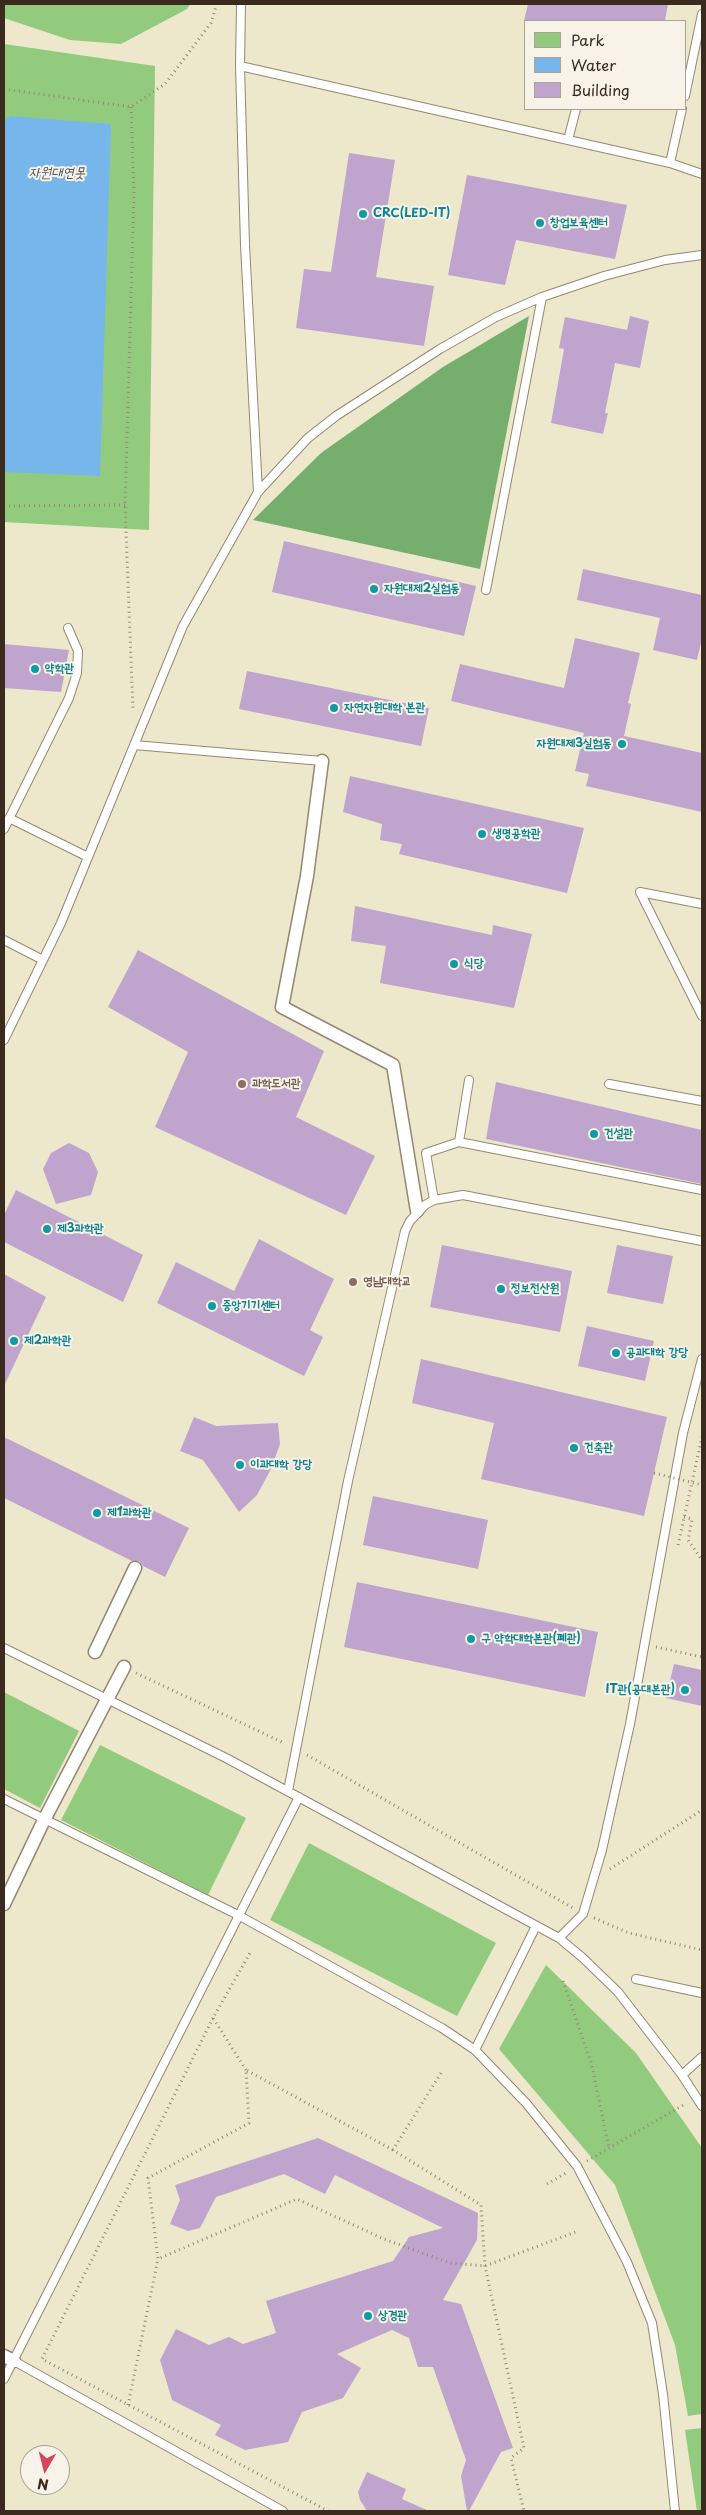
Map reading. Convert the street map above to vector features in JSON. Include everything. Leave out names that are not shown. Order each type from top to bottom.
[{"type":"street","points":[[322,761],[307,876],[282,1007],[392,1065],[417,1211]]},
{"type":"street","points":[[95,1652],[135,1568]]},
{"type":"street","points":[[4,1904],[44,1820],[124,1667]]},
{"type":"lane","points":[[241,4],[240,66],[245,245],[258,492]]},
{"type":"lane","points":[[686,91],[702,14]]},
{"type":"lane","points":[[240,66],[670,163],[702,174]]},
{"type":"lane","points":[[568,140],[576,110]]},
{"type":"lane","points":[[670,163],[682,110]]},
{"type":"lane","points":[[4,1040],[43,960],[88,857],[183,626],[258,492],[308,438],[336,416],[440,349],[496,317],[542,297],[639,266],[702,255]]},
{"type":"lane","points":[[486,590],[542,297]]},
{"type":"lane","points":[[4,829],[69,698],[77,673],[78,651],[68,628]]},
{"type":"lane","points":[[134,744],[322,761]]},
{"type":"lane","points":[[9,818],[88,857]]},
{"type":"lane","points":[[702,904],[640,892],[702,1016]]},
{"type":"lane","points":[[4,940],[43,960]]},
{"type":"lane","points":[[458,1142],[469,1080]]},
{"type":"lane","points":[[610,1084],[702,1101]]},
{"type":"lane","points":[[434,1200],[426,1153],[458,1142],[702,1190]]},
{"type":"lane","points":[[288,1791],[348,1480],[405,1231],[417,1211],[434,1200],[463,1196],[702,1241]]},
{"type":"lane","points":[[559,1938],[583,1914],[598,1869],[630,1724],[683,1433],[702,1359]]},
{"type":"lane","points":[[4,1648],[228,1759],[559,1938],[618,1992],[682,2075],[702,2106]]},
{"type":"lane","points":[[4,2379],[9,2359],[238,1915],[274,1850],[299,1797]]},
{"type":"lane","points":[[4,1799],[238,1915],[442,2028],[474,2050],[526,2103],[577,2166],[627,2262],[652,2323],[663,2394],[675,2511]]},
{"type":"lane","points":[[474,2050],[536,1926]]},
{"type":"lane","points":[[636,1979],[702,1993]]},
{"type":"lane","points":[[682,2075],[702,2057]]},
{"type":"lane","points":[[9,2359],[283,2511]]},
{"type":"path","points":[[4,89],[131,107],[165,84],[211,23],[218,4]]},
{"type":"path","points":[[131,107],[134,194],[125,506],[133,715]]},
{"type":"path","points":[[4,506],[125,506]]},
{"type":"path","points":[[654,1474],[702,1485]]},
{"type":"path","points":[[684,1517],[692,1519],[688,1540],[702,1560]]},
{"type":"path","points":[[655,1647],[702,1657]]},
{"type":"path","points":[[124,1667],[296,1748],[583,1914],[629,1933],[702,1950]]},
{"type":"path","points":[[604,1872],[702,1810]]},
{"type":"path","points":[[594,1918],[596,1909]]},
{"type":"path","points":[[250,1953],[213,2018],[42,2359],[328,2511]]},
{"type":"path","points":[[563,1981],[591,2062],[609,2148]]},
{"type":"path","points":[[213,2018],[246,2070],[393,2150],[481,2205],[485,2266],[524,2448],[511,2458],[524,2511]]},
{"type":"path","points":[[128,2405],[158,2259],[148,2178],[249,2123],[246,2070]]},
{"type":"path","points":[[393,2150],[441,2073]]},
{"type":"path","points":[[547,2184],[697,2097]]},
{"type":"path","points":[[158,2259],[297,2199],[384,2239],[450,2263],[485,2266],[578,2230]]},
{"type":"green space","points":[[4,4],[190,4],[187,9],[121,44],[70,40],[4,18]]},
{"type":"green space","points":[[4,44],[155,66],[149,530],[4,522]]},
{"type":"green space","points":[[529,316],[480,569],[253,520],[321,453],[443,367]]},
{"type":"green space","points":[[4,1692],[79,1731],[40,1808],[4,1789]]},
{"type":"green space","points":[[100,1745],[246,1818],[208,1895],[61,1820]]},
{"type":"green space","points":[[309,1843],[496,1943],[457,2016],[270,1920]]},
{"type":"green space","points":[[546,1965],[636,2053],[702,2148],[702,2414],[688,2416],[675,2345],[615,2185],[499,2049]]},
{"type":"green space","points":[[702,2428],[702,2511],[697,2511],[685,2430]]},
{"type":"water","name":"자원대연못","points":[[10,116],[111,124],[100,476],[4,472],[4,122]]},
{"type":"building","points":[[528,4],[668,4],[665,20],[524,20]]},
{"type":"building","name":"CRC(LED-IT)","points":[[349,153],[395,160],[376,277],[434,286],[424,346],[296,328],[304,269],[331,272]]},
{"type":"building","name":"창업보육센터","points":[[467,175],[627,205],[615,259],[516,240],[505,285],[448,275]]},
{"type":"building","points":[[630,316],[649,321],[640,368],[615,363],[605,413],[608,413],[603,434],[551,423],[564,349],[559,348],[565,317],[627,330]]},
{"type":"building","name":"자원대제2실험동","points":[[284,541],[476,586],[464,636],[272,592]]},
{"type":"building","points":[[583,569],[702,595],[702,638],[697,660],[653,650],[660,618],[577,600]]},
{"type":"building","name":"자원대제3실험동","points":[[575,638],[640,653],[628,703],[631,704],[624,736],[702,753],[702,812],[586,786],[589,774],[575,771],[584,733],[451,701],[460,664],[564,688]]},
{"type":"building","name":"약학관","points":[[4,644],[69,650],[61,692],[4,688]]},
{"type":"building","name":"자연자원대학 본관","points":[[247,671],[429,708],[421,746],[239,709]]},
{"type":"building","name":"생명공학관","points":[[350,776],[584,828],[567,893],[399,854],[402,844],[380,840],[382,824],[343,812]]},
{"type":"building","name":"식당","points":[[355,906],[492,935],[493,925],[532,934],[514,1008],[380,983],[386,946],[351,941]]},
{"type":"building","name":"과학도서관","points":[[138,950],[324,1051],[296,1117],[375,1156],[346,1215],[155,1127],[188,1052],[108,1007]]},
{"type":"building","name":"건설관","points":[[496,1082],[702,1130],[702,1184],[486,1139]]},
{"type":"building","points":[[69,1143],[89,1153],[98,1172],[91,1195],[56,1204],[43,1169],[51,1153]]},
{"type":"building","name":"제3과학관","points":[[16,1190],[143,1255],[123,1302],[4,1242],[4,1215]]},
{"type":"building","name":"중앙기기센터","points":[[259,1239],[334,1279],[310,1330],[323,1337],[304,1376],[157,1303],[176,1262],[234,1291]]},
{"type":"building","name":"정보전산원","points":[[442,1245],[572,1271],[560,1332],[430,1307]]},
{"type":"building","points":[[617,1245],[673,1256],[663,1304],[607,1293]]},
{"type":"building","name":"제2과학관","points":[[4,1274],[46,1297],[4,1386]]},
{"type":"building","name":"공과대학 강당","points":[[587,1326],[654,1341],[645,1381],[578,1366]]},
{"type":"building","name":"건축관","points":[[421,1359],[667,1417],[644,1516],[481,1479],[494,1423],[412,1403]]},
{"type":"building","name":"이과대학 강당","points":[[194,1417],[216,1426],[278,1423],[280,1444],[271,1469],[257,1495],[239,1512],[203,1460],[180,1451]]},
{"type":"building","name":"제1과학관","points":[[4,1437],[189,1528],[165,1577],[143,1566],[139,1561],[132,1561],[4,1498]]},
{"type":"building","points":[[373,1496],[488,1520],[478,1569],[363,1545]]},
{"type":"building","name":"구 약학대학본관(폐관)","points":[[357,1582],[598,1632],[585,1697],[344,1647]]},
{"type":"building","name":"IT관(공대본관)","points":[[674,1664],[702,1670],[702,1706],[666,1698]]},
{"type":"building","name":"상경관","points":[[318,2138],[478,2213],[477,2240],[443,2300],[461,2304],[513,2448],[501,2452],[469,2511],[467,2511],[461,2476],[466,2460],[433,2367],[418,2367],[409,2338],[392,2330],[337,2354],[361,2368],[343,2398],[302,2412],[288,2442],[245,2450],[215,2435],[221,2425],[172,2400],[160,2360],[176,2329],[209,2345],[229,2337],[243,2344],[276,2333],[266,2301],[393,2261],[409,2237],[443,2228],[335,2175],[325,2194],[284,2174],[216,2197],[200,2228],[188,2231],[170,2224],[180,2200],[175,2185]]},
{"type":"building","points":[[367,2472],[406,2489],[402,2499],[429,2511],[367,2511],[360,2500],[358,2492]]},
{"type":"place","name":"CRC(LED-IT)","points":[[363,214]]},
{"type":"place","name":"창업보육센터","points":[[540,223]]},
{"type":"place","name":"자원대제2실험동","points":[[374,589]]},
{"type":"place","name":"약학관","points":[[35,669]]},
{"type":"place","name":"자연자원대학 본관","points":[[334,708]]},
{"type":"place","name":"자원대제3실험동","points":[[622,744]]},
{"type":"place","name":"생명공학관","points":[[482,834]]},
{"type":"place","name":"식당","points":[[454,964]]},
{"type":"place","name":"과학도서관","points":[[242,1084]]},
{"type":"place","name":"건설관","points":[[594,1134]]},
{"type":"place","name":"제3과학관","points":[[47,1229]]},
{"type":"place","name":"영남대학교","points":[[353,1282]]},
{"type":"place","name":"정보전산원","points":[[501,1289]]},
{"type":"place","name":"중앙기기센터","points":[[212,1306]]},
{"type":"place","name":"제2과학관","points":[[14,1341]]},
{"type":"place","name":"공과대학 강당","points":[[616,1353]]},
{"type":"place","name":"건축관","points":[[574,1448]]},
{"type":"place","name":"이과대학 강당","points":[[240,1465]]},
{"type":"place","name":"제1과학관","points":[[97,1513]]},
{"type":"place","name":"구 약학대학본관(폐관)","points":[[471,1639]]},
{"type":"place","name":"IT관(공대본관)","points":[[685,1690]]},
{"type":"place","name":"상경관","points":[[368,2316]]}]
